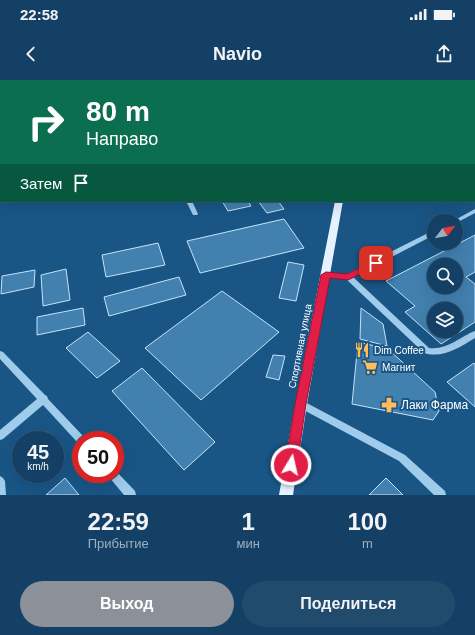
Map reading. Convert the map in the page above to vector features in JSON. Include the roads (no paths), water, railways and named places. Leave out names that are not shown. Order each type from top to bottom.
[{"type":"main road","name":"Спортивная улица","points":[[286,495],[300,404],[339,202]]},
{"type":"street","points":[[189,202],[195,214]]},
{"type":"street","points":[[463,217],[475,211]]},
{"type":"street","points":[[326,275],[348,277],[427,236]]},
{"type":"street","points":[[348,277],[426,351],[437,353],[445,352],[475,334]]},
{"type":"street","points":[[0,354],[73,431]]},
{"type":"street","points":[[0,436],[44,399]]},
{"type":"street","points":[[300,404],[402,458],[441,495]]},
{"type":"street","points":[[0,481],[1,495]]},
{"type":"street","points":[[120,483],[131,495]]},
{"type":"place","name":"Dim Coffee","points":[[362,350]]},
{"type":"place","name":"Магнит","points":[[370,367]]},
{"type":"place","name":"Лаки Фарма","points":[[389,405]]}]
